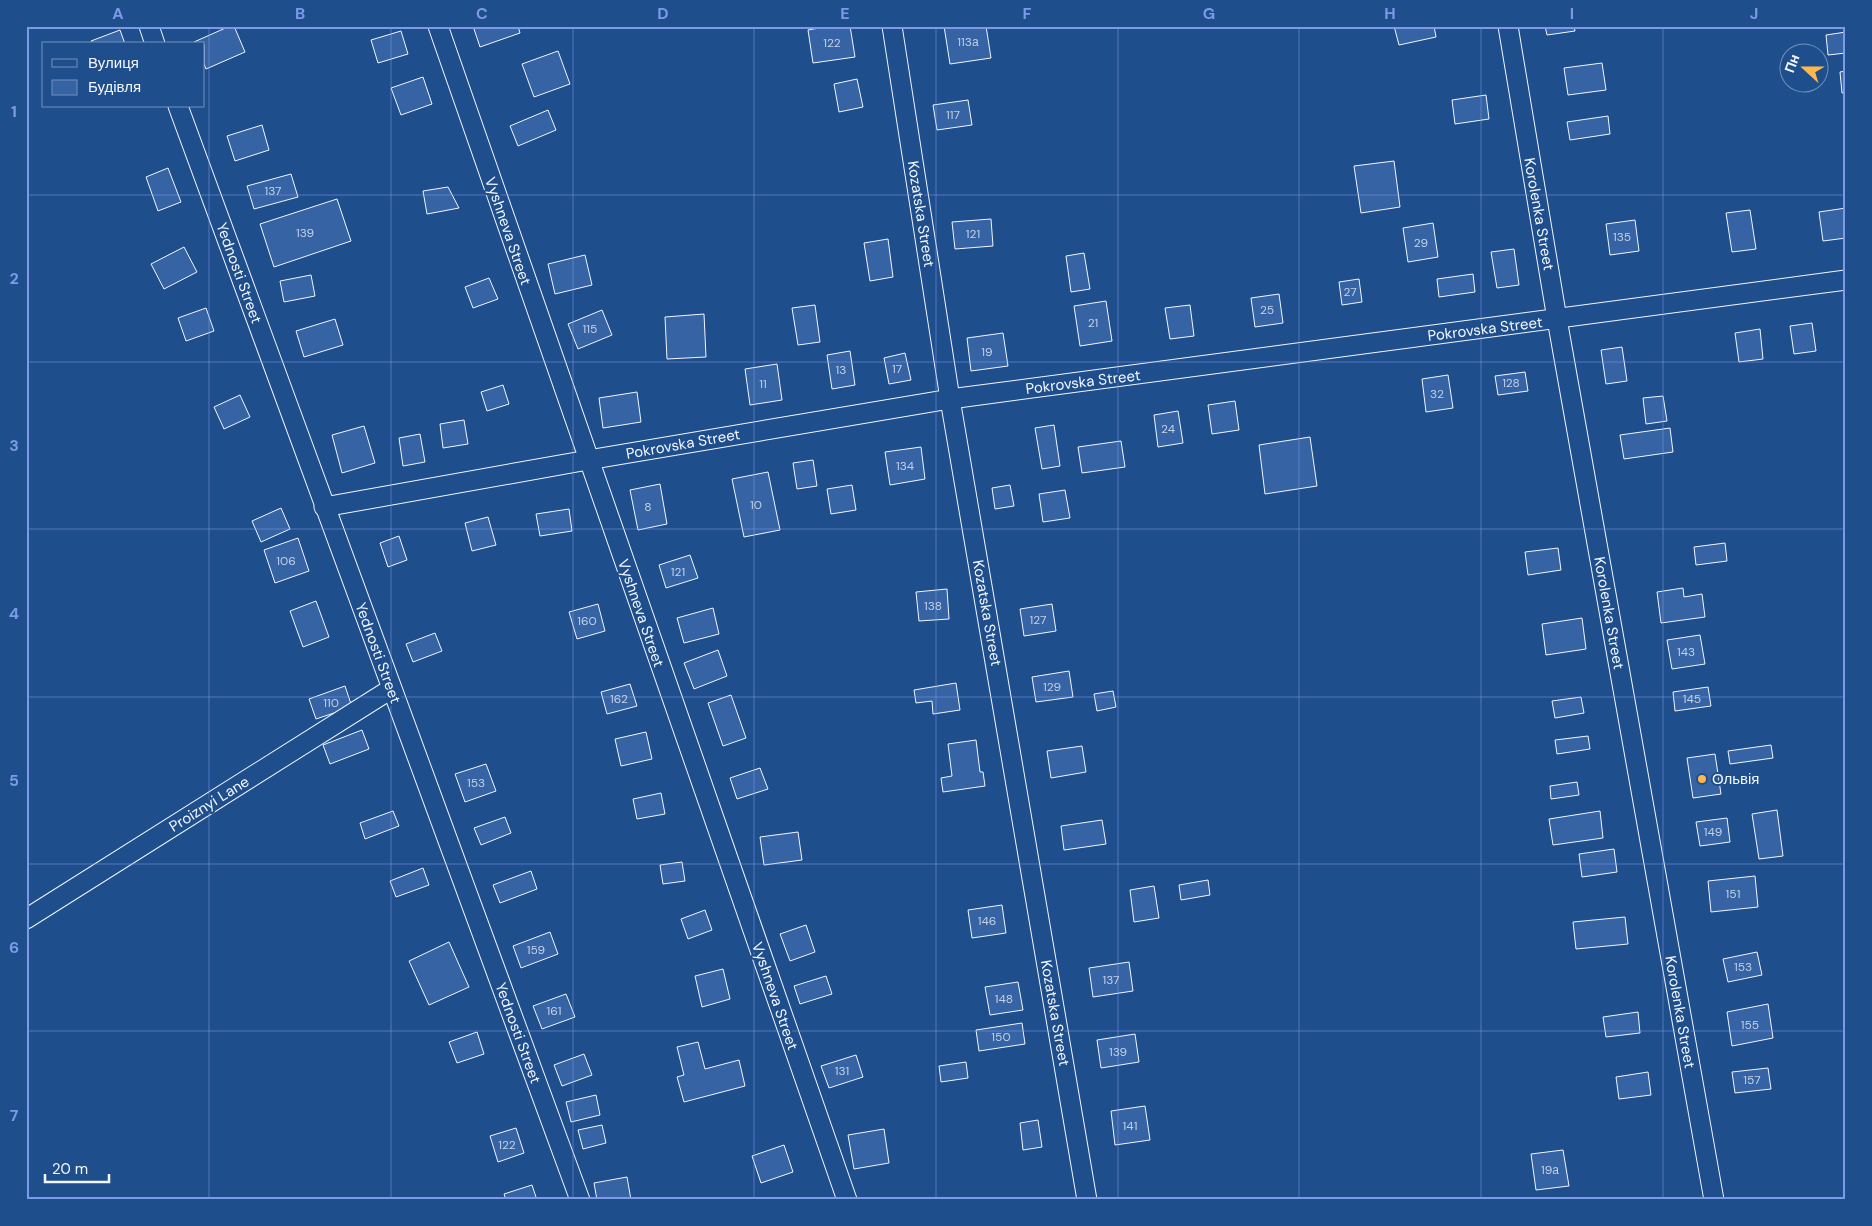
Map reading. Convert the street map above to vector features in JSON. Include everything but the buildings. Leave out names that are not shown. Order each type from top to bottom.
[{"type":"street","points":[[149,26],[154,42]]},
{"type":"street","name":"Vyshneva Street","points":[[438,26],[847,1200]]},
{"type":"street","name":"Kozatska Street","points":[[892,26],[950,399],[1087,1200]]},
{"type":"street","name":"Korolenka Street","points":[[1508,26],[1557,319],[1714,1200]]},
{"type":"street","name":"Yednosti Street","points":[[179,108],[580,1200]]},
{"type":"street","name":"Pokrovska Street","points":[[324,507],[950,399],[1846,280]]},
{"type":"street","name":"Proiznyi Lane","points":[[26,919],[391,689]]},
{"type":"place","name":"Ольвія","points":[[1702,779]]}]
